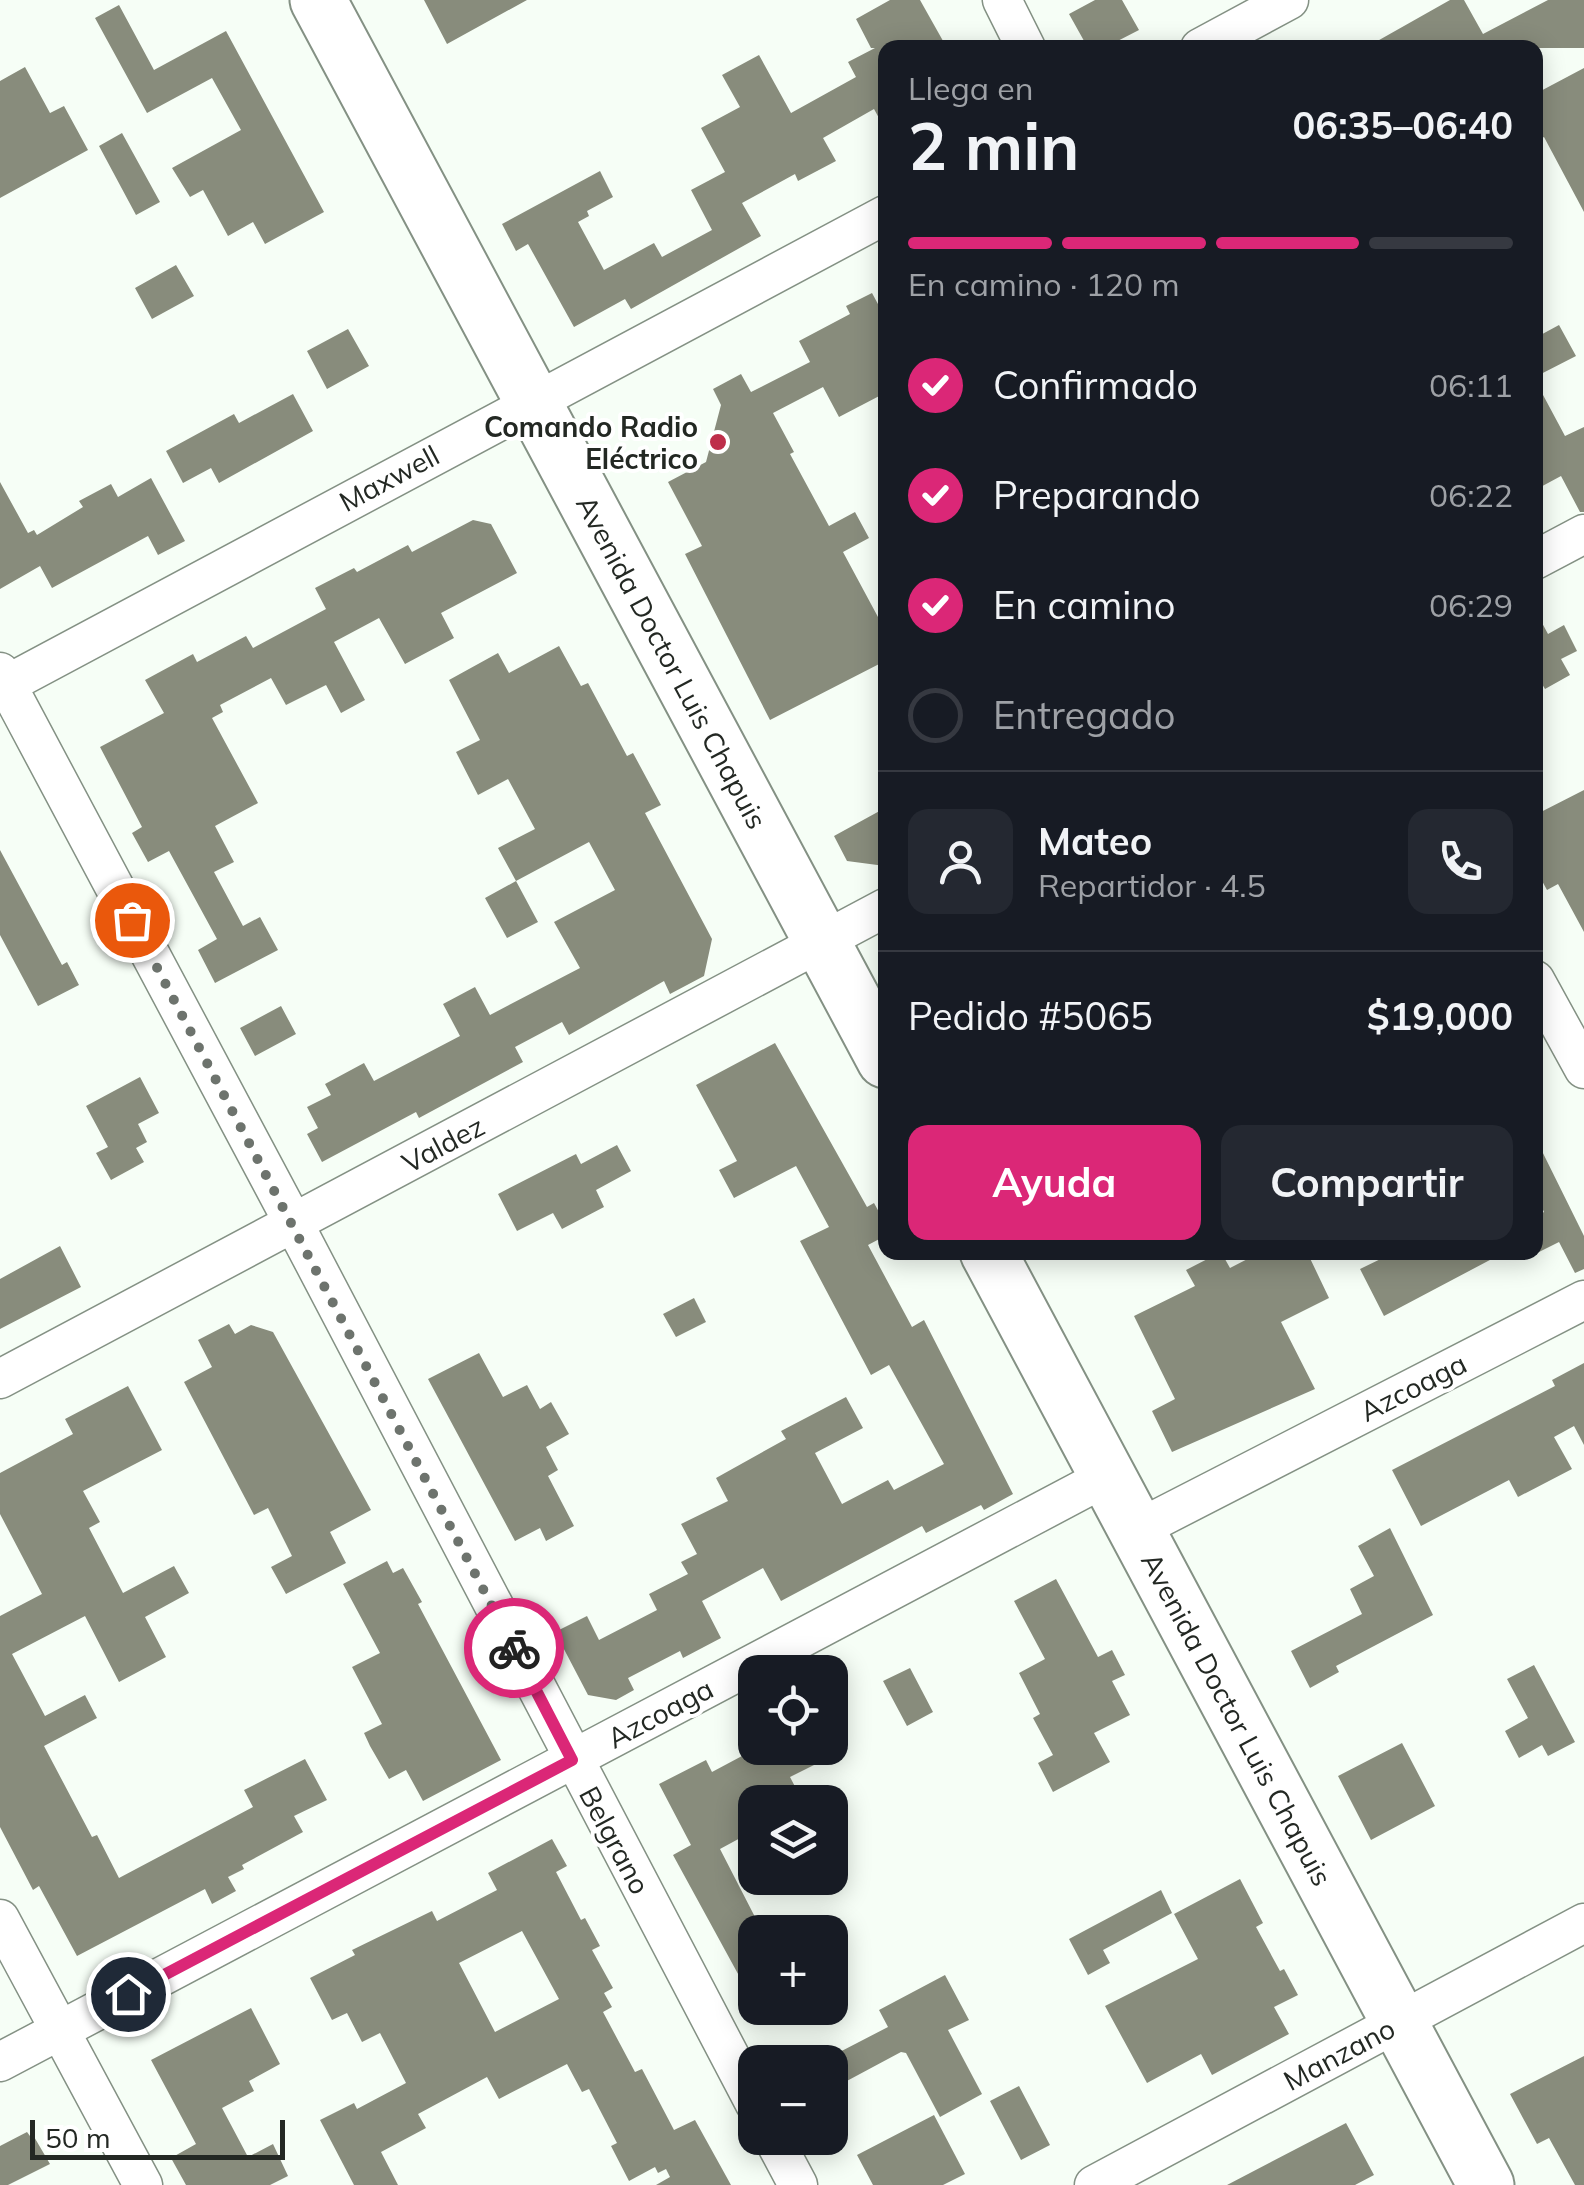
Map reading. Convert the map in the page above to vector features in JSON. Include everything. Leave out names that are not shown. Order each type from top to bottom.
[{"type":"main road","name":"Avenida Doctor Luis Chapuis","points":[[318,0],[878,1047]]},
{"type":"main road","name":"Avenida Doctor Luis Chapuis","points":[[992,1260],[1486,2185]]},
{"type":"street","points":[[1002,0],[1022,40]]},
{"type":"street","points":[[1215,40],[1289,0]]},
{"type":"street","name":"Maxwell","points":[[2,681],[878,218]]},
{"type":"street","points":[[1543,556],[1584,534]]},
{"type":"street","name":"Belgrano","points":[[2,681],[294,1224],[738,2072]]},
{"type":"street","name":"Valdez","points":[[0,1379],[878,912]]},
{"type":"street","points":[[1543,995],[1584,1070]]},
{"type":"street","name":"Azcoaga","points":[[1136,1530],[1584,1300]]},
{"type":"street","name":"Azcoaga","points":[[0,2062],[1108,1476]]},
{"type":"street","points":[[0,1919],[143,2185]]},
{"type":"street","name":"Manzano","points":[[1094,2185],[1584,1923]]},
{"type":"street","points":[[781,2155],[798,2185]]},
{"type":"building","points":[[424,0],[527,0],[447,44]]},
{"type":"building","points":[[890,0],[920,0],[942,40],[878,40],[878,116],[874,109],[823,138],[836,161],[798,181],[795,174],[742,203],[761,236],[631,309],[625,299],[574,327],[528,244],[516,251],[502,224],[600,171],[613,197],[587,211],[589,216],[578,222],[604,270],[654,243],[662,257],[712,230],[691,190],[725,172],[701,128],[740,107],[722,75],[759,55],[791,113],[856,77],[848,62],[875,48],[871,48],[856,19]]},
{"type":"building","points":[[1095,0],[1122,0],[1139,30],[1120,40],[1084,40],[1069,14]]},
{"type":"building","points":[[1450,0],[1464,0],[1483,34],[1548,0],[1584,0],[1584,48],[1543,48],[1543,40],[1379,40]]},
{"type":"building","points":[[119,5],[154,70],[226,31],[324,212],[265,244],[253,222],[228,236],[203,190],[190,197],[172,168],[241,130],[212,78],[147,113],[95,18]]},
{"type":"building","points":[[25,67],[50,113],[64,106],[88,150],[0,198],[0,81]]},
{"type":"building","points":[[1584,68],[1584,212],[1543,138],[1543,90]]},
{"type":"building","points":[[122,133],[160,202],[136,215],[99,146]]},
{"type":"building","points":[[176,265],[194,296],[152,319],[135,288]]},
{"type":"building","points":[[872,293],[878,304],[878,397],[839,417],[823,387],[773,413],[829,526],[855,512],[869,538],[843,552],[878,617],[878,665],[770,720],[685,554],[702,546],[668,482],[706,462],[721,405],[713,389],[741,374],[751,392],[810,362],[799,341],[850,314],[846,306]]},
{"type":"building","points":[[1559,325],[1576,356],[1543,373],[1543,334]]},
{"type":"building","points":[[348,329],[369,366],[327,389],[307,351]]},
{"type":"building","points":[[293,394],[313,431],[219,483],[211,468],[183,483],[166,451],[234,414],[239,423]]},
{"type":"building","points":[[1543,395],[1565,436],[1584,427],[1584,512],[1580,512],[1561,476],[1543,486]]},
{"type":"building","points":[[151,478],[185,541],[158,555],[148,536],[52,588],[40,566],[0,589],[0,482],[28,533],[34,530],[37,535],[83,507],[79,501],[111,484],[118,497]]},
{"type":"building","points":[[473,520],[491,524],[517,573],[441,613],[454,638],[405,664],[379,618],[334,642],[365,700],[341,713],[326,685],[286,705],[271,678],[220,705],[223,712],[212,718],[258,803],[215,826],[234,862],[214,872],[243,926],[260,917],[278,950],[215,983],[198,950],[217,939],[169,851],[148,862],[132,833],[142,827],[100,747],[164,713],[145,680],[193,654],[197,662],[246,636],[253,648],[326,609],[315,588],[354,568],[357,572],[408,545],[412,552]]},
{"type":"building","points":[[1543,625],[1548,634],[1564,625],[1577,651],[1561,659],[1570,675],[1545,689]]},
{"type":"building","points":[[559,646],[581,686],[588,683],[627,756],[633,753],[661,805],[645,813],[712,939],[704,976],[670,994],[664,981],[569,1035],[562,1022],[515,1047],[523,1062],[419,1118],[416,1112],[322,1162],[307,1134],[318,1128],[307,1107],[331,1095],[325,1084],[364,1063],[374,1081],[460,1036],[443,1004],[475,987],[490,1015],[580,968],[554,922],[615,890],[589,842],[516,881],[498,848],[535,829],[508,779],[478,795],[456,752],[480,740],[449,680],[498,653],[509,673]]},
{"type":"building","points":[[1584,790],[1584,932],[1558,884],[1547,890],[1543,883],[1543,811]]},
{"type":"building","points":[[878,812],[878,865],[847,861],[834,836]]},
{"type":"building","points":[[0,850],[62,965],[67,962],[79,985],[38,1006],[0,935]]},
{"type":"building","points":[[516,881],[538,922],[507,938],[485,898]]},
{"type":"building","points":[[281,1006],[296,1034],[255,1056],[240,1028]]},
{"type":"building","points":[[775,1043],[867,1207],[874,1203],[878,1210],[878,1240],[868,1245],[912,1327],[924,1320],[1013,1494],[984,1510],[981,1505],[926,1533],[922,1526],[781,1601],[763,1568],[702,1601],[721,1638],[683,1658],[680,1651],[628,1678],[634,1690],[616,1700],[588,1695],[555,1632],[587,1616],[599,1640],[657,1610],[649,1594],[688,1574],[681,1562],[697,1554],[681,1524],[728,1501],[716,1478],[786,1439],[781,1431],[846,1397],[863,1428],[815,1453],[842,1504],[888,1480],[894,1490],[944,1464],[889,1365],[871,1375],[800,1241],[829,1227],[796,1166],[734,1198],[719,1170],[737,1161],[696,1085]]},
{"type":"building","points":[[140,1077],[159,1113],[138,1124],[147,1142],[136,1148],[144,1162],[111,1180],[96,1153],[108,1147],[86,1106]]},
{"type":"building","points":[[617,1145],[631,1171],[596,1190],[604,1207],[562,1229],[553,1213],[517,1231],[498,1194],[576,1154],[581,1164]]},
{"type":"building","points":[[1543,1153],[1584,1236],[1584,1269],[1575,1273],[1559,1242],[1543,1250]]},
{"type":"building","points":[[60,1246],[81,1287],[0,1329],[0,1279]]},
{"type":"building","points":[[1205,1260],[1226,1260],[1230,1268],[1246,1260],[1311,1260],[1329,1298],[1281,1322],[1315,1389],[1172,1452],[1152,1411],[1175,1399],[1134,1316],[1195,1286],[1186,1270]]},
{"type":"building","points":[[1379,1260],[1490,1260],[1384,1316],[1360,1269]]},
{"type":"building","points":[[694,1298],[706,1322],[676,1337],[663,1314]]},
{"type":"building","points":[[229,1324],[235,1334],[251,1325],[273,1332],[371,1510],[330,1532],[346,1563],[286,1594],[271,1567],[292,1556],[268,1508],[254,1515],[184,1382],[212,1367],[198,1340]]},
{"type":"building","points":[[479,1353],[503,1397],[527,1385],[540,1409],[551,1402],[569,1434],[546,1447],[558,1470],[548,1476],[574,1526],[546,1541],[540,1528],[515,1541],[428,1379]]},
{"type":"building","points":[[1584,1363],[1584,1445],[1574,1426],[1554,1437],[1572,1469],[1518,1497],[1509,1480],[1421,1526],[1392,1470],[1555,1386],[1552,1380]]},
{"type":"building","points":[[128,1386],[162,1450],[83,1491],[100,1522],[89,1528],[123,1593],[174,1566],[189,1593],[145,1617],[166,1657],[119,1682],[85,1616],[12,1654],[45,1716],[85,1695],[97,1718],[44,1746],[92,1837],[97,1835],[119,1878],[253,1807],[244,1790],[305,1759],[327,1800],[294,1816],[303,1832],[242,1865],[244,1869],[228,1877],[236,1891],[212,1904],[205,1889],[77,1956],[39,1886],[33,1890],[0,1827],[0,1616],[42,1594],[0,1514],[0,1473],[73,1434],[65,1419]]},
{"type":"building","points":[[1390,1528],[1433,1615],[1336,1666],[1339,1672],[1310,1688],[1291,1651],[1362,1614],[1350,1589],[1374,1576],[1358,1546]]},
{"type":"building","points":[[387,1561],[393,1573],[403,1568],[422,1602],[418,1604],[501,1760],[423,1801],[406,1770],[389,1779],[370,1746],[364,1733],[382,1724],[352,1667],[380,1653],[343,1584]]},
{"type":"building","points":[[1056,1579],[1098,1657],[1112,1650],[1125,1675],[1112,1681],[1130,1715],[1094,1733],[1110,1762],[1053,1792],[1038,1763],[1053,1755],[1033,1718],[1040,1714],[1019,1673],[1045,1659],[1014,1601]]},
{"type":"building","points":[[1534,1665],[1575,1742],[1548,1756],[1542,1745],[1519,1758],[1505,1731],[1528,1718],[1507,1679]]},
{"type":"building","points":[[910,1668],[933,1712],[907,1726],[883,1681]]},
{"type":"building","points":[[1402,1743],[1435,1806],[1371,1840],[1338,1776]]},
{"type":"building","points":[[738,1758],[738,1765],[814,1765],[790,1777],[794,1785],[738,1785],[738,1839],[720,1849],[738,1884],[738,1895],[744,1895],[754,1915],[738,1915],[738,1974],[673,1855],[691,1845],[659,1784],[706,1760],[712,1772]]},
{"type":"building","points":[[552,1839],[567,1866],[556,1872],[581,1920],[585,1918],[600,1946],[592,1950],[613,1988],[604,1993],[612,2007],[603,2012],[635,2072],[642,2069],[674,2130],[695,2120],[731,2185],[656,2185],[670,2177],[666,2169],[658,2173],[655,2167],[629,2181],[611,2146],[617,2143],[589,2089],[582,2092],[567,2064],[499,2099],[487,2077],[418,2114],[426,2128],[381,2152],[398,2185],[354,2185],[320,2120],[354,2103],[357,2109],[406,2083],[380,2033],[362,2042],[347,2013],[332,2020],[310,1978],[355,1955],[352,1950],[432,1911],[437,1921],[497,1890],[488,1873]],"holes":[[[522,1931],[559,1999],[495,2032],[459,1963]]]},
{"type":"building","points":[[1240,1879],[1263,1923],[1256,1927],[1298,1995],[1274,2007],[1289,2034],[1212,2075],[1201,2054],[1147,2083],[1105,2006],[1198,1959],[1174,1914]]},
{"type":"building","points":[[1161,1890],[1172,1913],[1103,1950],[1110,1963],[1088,1975],[1069,1939]]},
{"type":"building","points":[[945,1975],[969,2020],[948,2030],[982,2094],[940,2117],[906,2053],[901,2052],[848,2080],[848,2048],[888,2027],[879,2010]]},
{"type":"building","points":[[251,2008],[280,2064],[249,2081],[254,2091],[222,2108],[248,2157],[273,2144],[288,2176],[270,2185],[186,2185],[171,2158],[196,2144],[151,2060]]},
{"type":"building","points":[[1584,2056],[1584,2185],[1575,2185],[1549,2138],[1537,2144],[1510,2094]]},
{"type":"building","points":[[1019,2086],[1050,2145],[1021,2160],[990,2101]]},
{"type":"building","points":[[934,2115],[965,2174],[943,2185],[873,2185],[857,2155]]},
{"type":"building","points":[[1346,2123],[1374,2175],[1355,2185],[1227,2185]]},
{"type":"building","points":[[27,2132],[33,2135],[50,2164],[8,2185],[0,2185],[0,2146]]},
{"type":"way so far","points":[[132,920],[514,1648]]},
{"type":"place","name":"Comando Radio Eléctrico","points":[[718,442]]},
{"type":"route","points":[[128,1994],[572,1760],[514,1648]]}]
